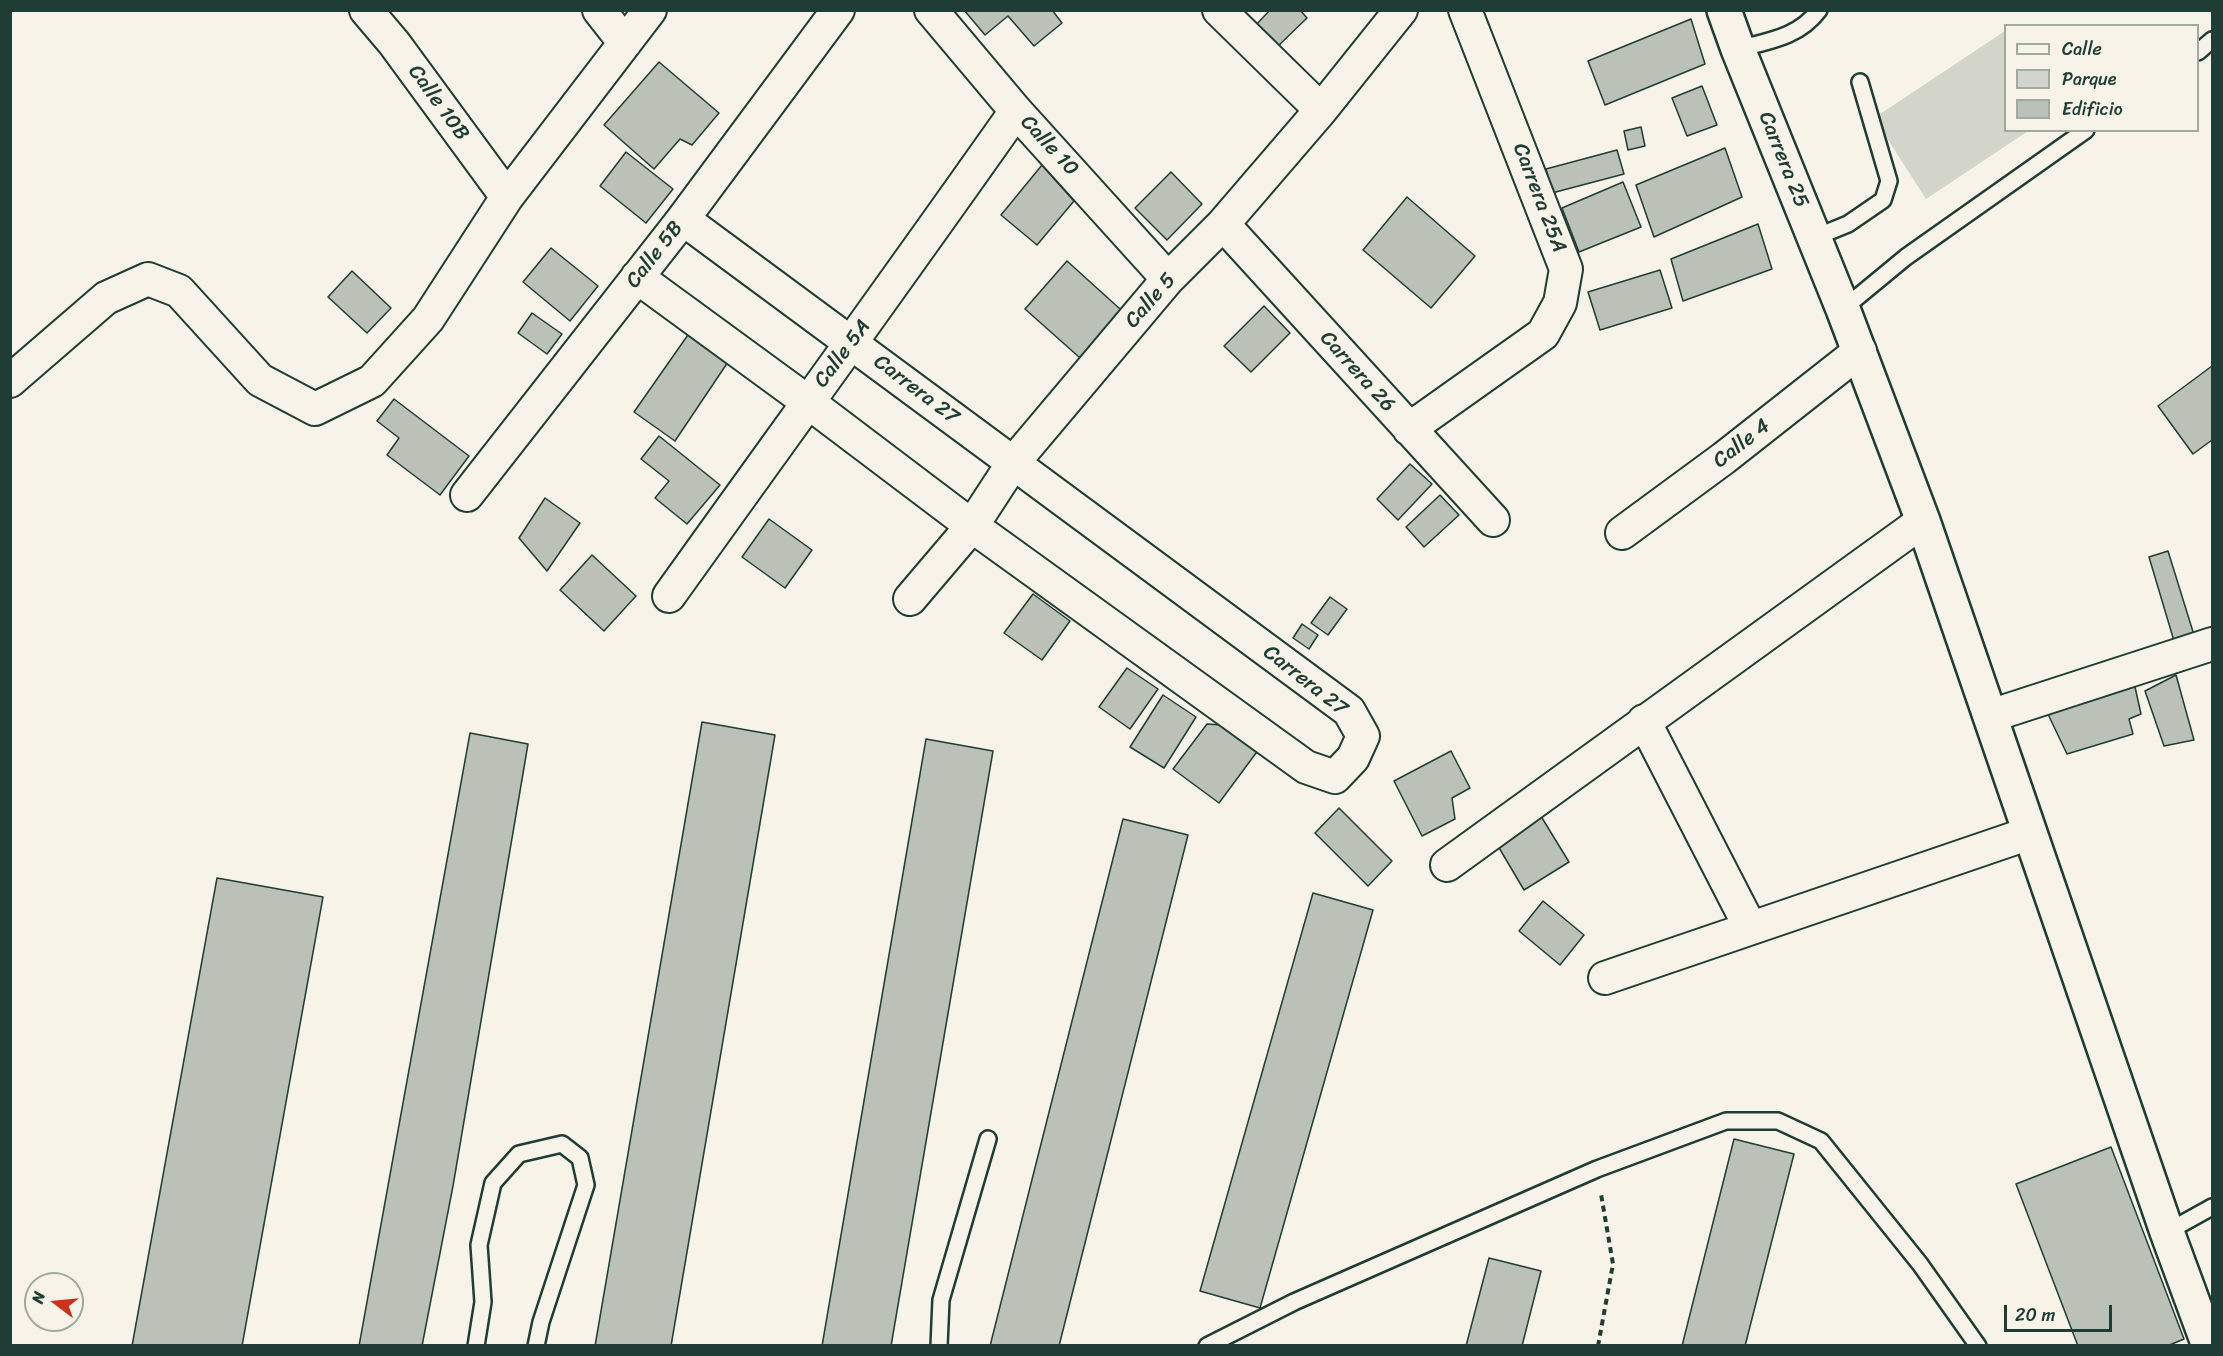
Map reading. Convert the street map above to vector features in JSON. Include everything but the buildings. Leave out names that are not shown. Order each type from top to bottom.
[{"type":"street","name":"Calle 10B","points":[[366,10],[394,43],[507,197]]},
{"type":"street","points":[[599,10],[625,43]]},
{"type":"street","points":[[10,381],[106,298],[148,279],[179,291],[260,380],[315,409],[372,381],[428,320],[507,197],[650,10]]},
{"type":"street","name":"Calle 5B","points":[[467,495],[683,219],[838,10]]},
{"type":"street","name":"Calle 10","points":[[931,10],[1016,111],[1168,279]]},
{"type":"street","points":[[1219,10],[1321,110]]},
{"type":"street","name":"Calle 5","points":[[910,599],[972,526],[1013,463],[1168,279],[1223,224],[1321,110],[1401,10]]},
{"type":"street","name":"Carrera 25A","points":[[1409,429],[1543,334],[1560,303],[1566,269],[1465,10]]},
{"type":"street","name":"Carrera 25","points":[[1725,10],[1738,49],[1844,309],[1923,521],[2167,1232],[2209,1346]]},
{"type":"street","name":"Calle 5A","points":[[669,596],[853,343],[1016,111]]},
{"type":"street","name":"Carrera 27","points":[[637,277],[972,526],[1306,767],[1335,777],[1353,758],[1363,736],[1349,711],[683,219]]},
{"type":"street","name":"Carrera 26","points":[[1223,224],[1493,520]]},
{"type":"street","name":"Calle 4","points":[[1622,533],[1724,458],[1860,351]]},
{"type":"street","points":[[1447,865],[1923,521]]},
{"type":"street","points":[[1990,716],[2212,644]]},
{"type":"street","points":[[1644,721],[1750,927]]},
{"type":"street","points":[[1605,978],[2030,833]]},
{"type":"lane","points":[[1738,49],[1786,37],[1810,22],[1819,10]]},
{"type":"lane","points":[[2199,51],[2212,40]]},
{"type":"lane","points":[[1816,237],[1848,224],[1883,200],[1889,181],[1860,82]]},
{"type":"lane","points":[[1844,309],[1906,257],[2083,132]]},
{"type":"lane","points":[[1207,1346],[1294,1302],[1597,1169],[1726,1121],[1778,1121],[1821,1141],[1920,1264],[1978,1346]]},
{"type":"lane","points":[[939,1346],[941,1300],[988,1139]]},
{"type":"lane","points":[[476,1346],[483,1302],[479,1245],[493,1183],[519,1154],[562,1144],[580,1158],[586,1185],[541,1322],[536,1346]]},
{"type":"lane","points":[[2167,1232],[2212,1207]]},
{"type":"path","points":[[1597,1169],[1613,1264],[1598,1346]]},
{"type":"green space","points":[[2004,32],[2004,132],[2026,132],[1926,199],[1874,118]]}]
